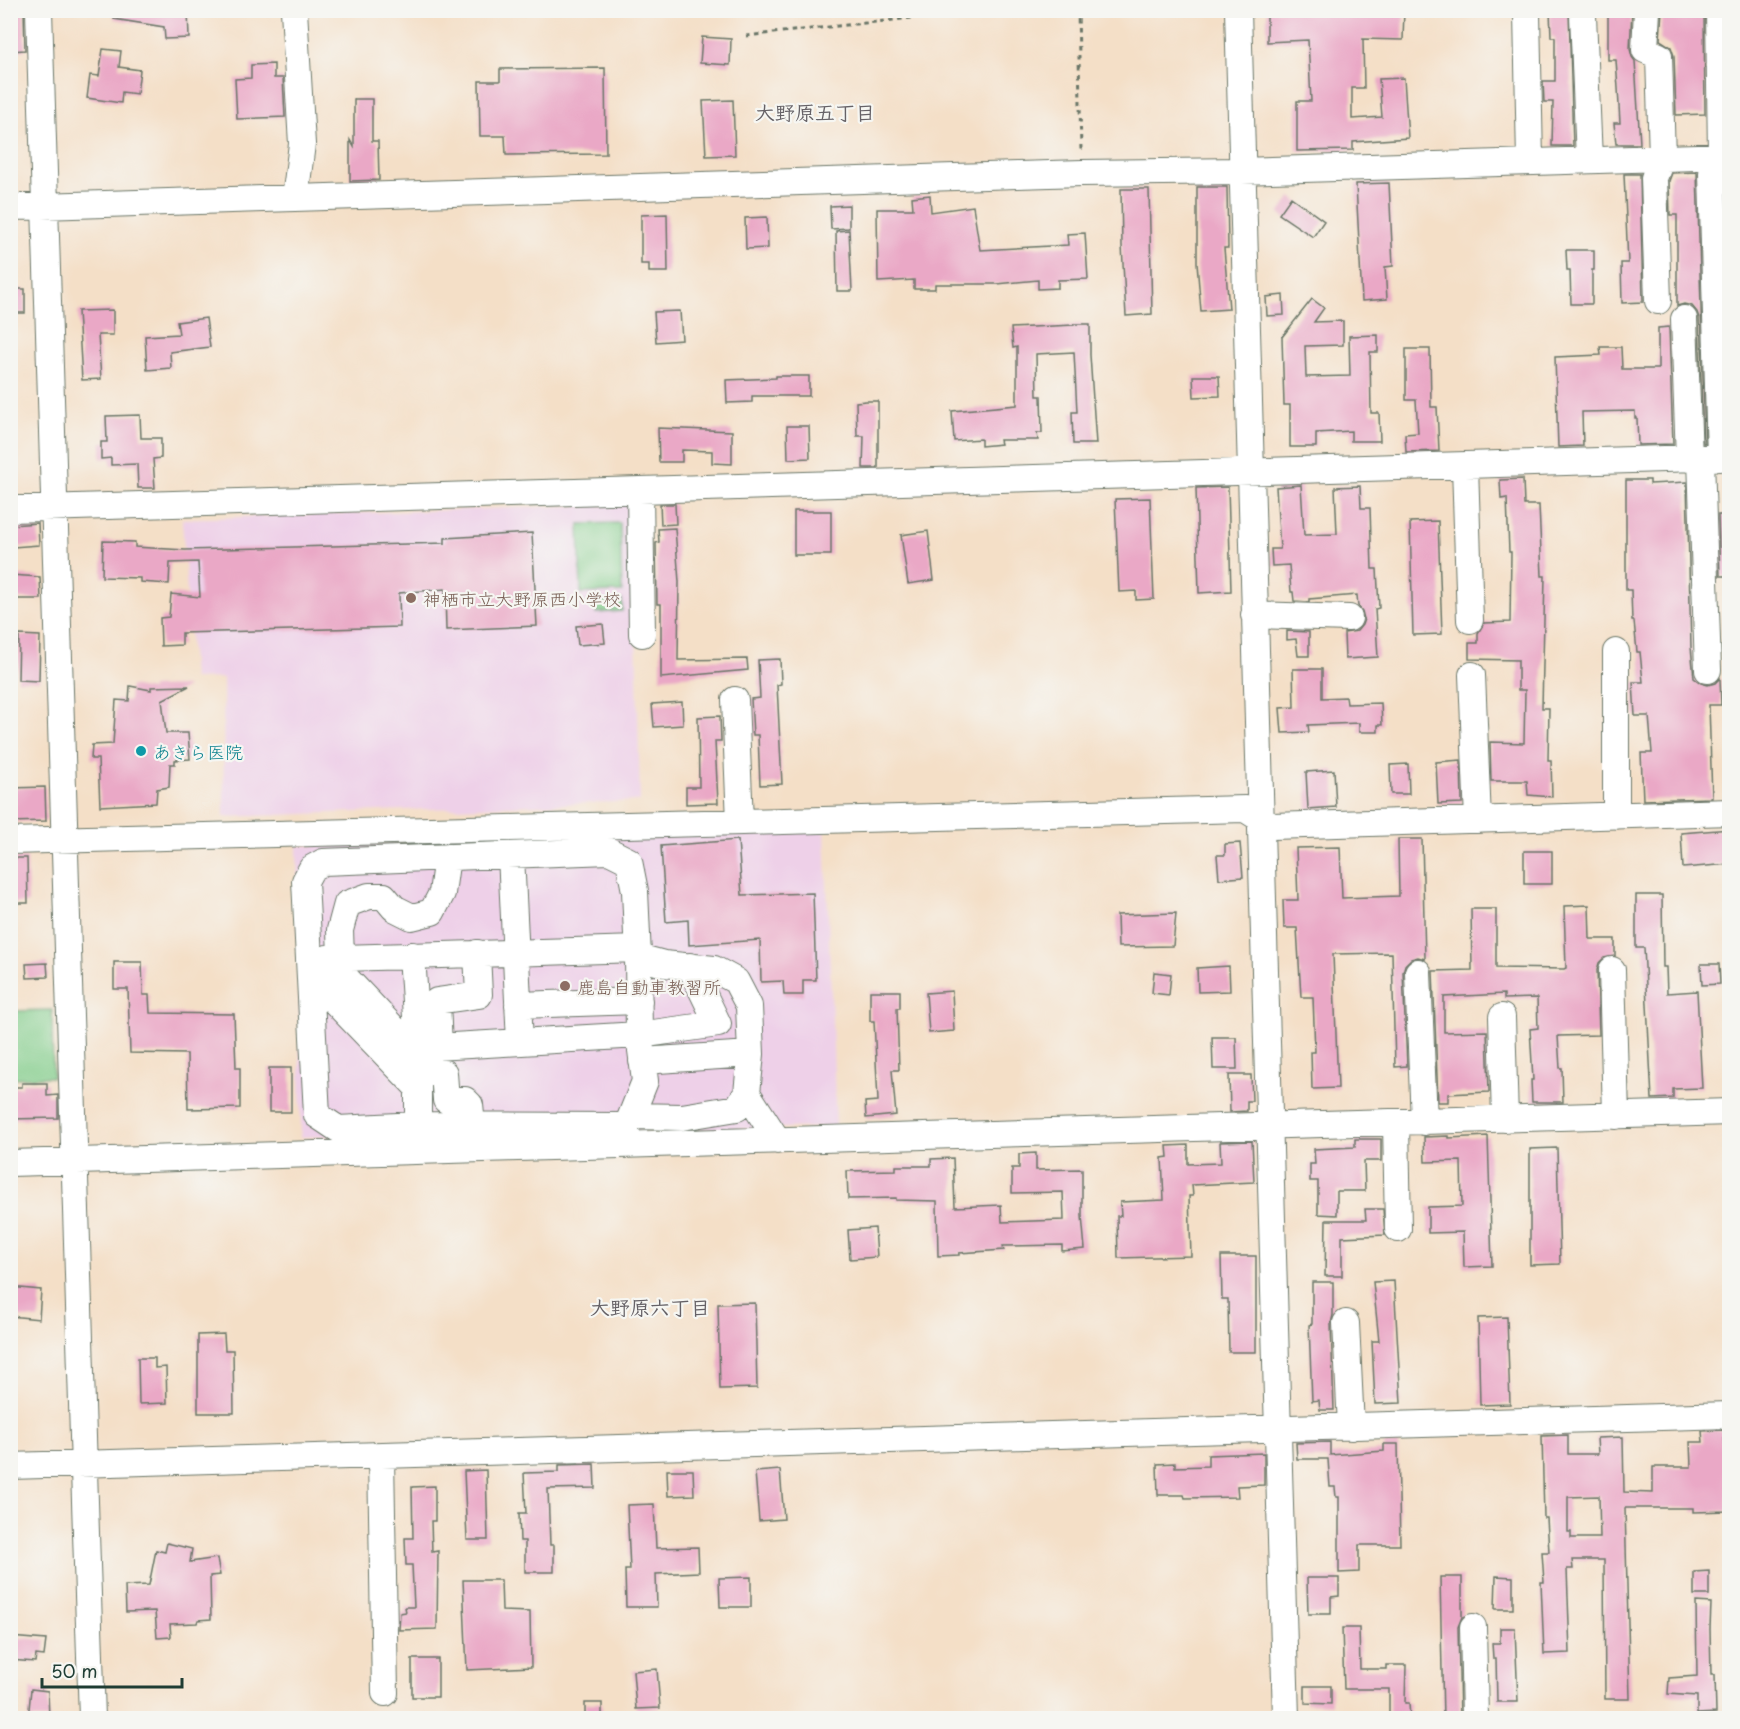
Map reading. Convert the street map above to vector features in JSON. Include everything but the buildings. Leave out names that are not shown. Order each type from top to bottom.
[{"type":"street","points":[[39,10],[92,1719]]},
{"type":"street","points":[[294,10],[302,144],[295,198]]},
{"type":"street","points":[[1238,10],[1286,1719]]},
{"type":"street","points":[[1647,10],[1645,50],[1659,56],[1662,158],[1654,178],[1658,301]]},
{"type":"street","points":[[1708,670],[1712,173],[1725,156],[1719,10]]},
{"type":"street","points":[[1527,13],[1530,162]]},
{"type":"street","points":[[1583,15],[1589,160]]},
{"type":"street","points":[[10,207],[1082,173],[1242,171],[1725,156]]},
{"type":"street","points":[[1684,319],[1710,458]]},
{"type":"street","points":[[10,509],[1710,458]]},
{"type":"street","points":[[1465,466],[1470,620]]},
{"type":"street","points":[[640,491],[642,634]]},
{"type":"street","points":[[1254,615],[1349,618]]},
{"type":"street","points":[[1616,652],[1616,816]]},
{"type":"street","points":[[1472,675],[1478,820]]},
{"type":"street","points":[[735,700],[740,822]]},
{"type":"street","points":[[10,841],[1245,808],[1272,826],[1730,812]]},
{"type":"street","points":[[609,851],[629,861],[635,891],[639,1035],[645,1081],[627,1126],[418,1125],[338,1129],[317,1115],[322,962],[305,881],[312,868],[323,862],[447,857],[609,851]]},
{"type":"street","points":[[511,855],[520,1042]]},
{"type":"street","points":[[322,962],[340,930],[347,904],[369,896],[384,897],[394,908],[412,917],[432,912],[442,893],[447,857]]},
{"type":"street","points":[[322,962],[477,953],[638,953],[664,964],[714,969],[736,981],[749,1006],[751,1054],[747,1093],[737,1108],[682,1117],[631,1116]]},
{"type":"street","points":[[422,1062],[437,1001],[478,995],[477,953]]},
{"type":"street","points":[[412,955],[422,1062],[418,1125]]},
{"type":"street","points":[[322,962],[422,1062],[444,1073],[446,1100],[465,1100],[470,1105],[472,1125]]},
{"type":"street","points":[[322,962],[422,1062]]},
{"type":"street","points":[[422,1062],[520,1042],[639,1035],[718,1024],[690,966]]},
{"type":"street","points":[[1612,970],[1616,1116]]},
{"type":"street","points":[[1418,972],[1424,1122]]},
{"type":"street","points":[[518,1005],[639,1001]]},
{"type":"street","points":[[1502,1017],[1505,1119]]},
{"type":"street","points":[[642,1061],[751,1054]]},
{"type":"street","points":[[747,1093],[778,1141]]},
{"type":"street","points":[[10,1163],[1730,1112]]},
{"type":"street","points":[[1396,1123],[1398,1229]]},
{"type":"street","points":[[1346,1323],[1351,1427]]},
{"type":"street","points":[[10,1466],[1730,1415]]},
{"type":"street","points":[[381,1456],[385,1693]]},
{"type":"street","points":[[1473,1627],[1474,1719]]},
{"type":"path","points":[[746,36],[1008,10]]},
{"type":"path","points":[[1078,10],[1082,173]]},
{"type":"shaded area","name":"神栖市立大野原西小学校","points":[[633,504],[640,801],[224,817],[223,678],[193,679],[182,519]]},
{"type":"shaded area","name":"鹿島自動車教習所","points":[[825,831],[836,1127],[301,1137],[297,846]]},
{"type":"green space","points":[[620,523],[622,592],[581,593],[579,524]]},
{"type":"green space","points":[[622,600],[622,611],[596,613],[595,602]]},
{"type":"green space","points":[[52,1010],[53,1077],[11,1078],[11,1011]]},
{"type":"place","name":"神栖市立大野原西小学校","points":[[411,598]]},
{"type":"place","name":"あきら医院","points":[[141,751]]},
{"type":"place","name":"鹿島自動車教習所","points":[[565,986]]},
{"type":"district","name":"大野原五丁目","points":[[815,112]]},
{"type":"district","name":"大野原六丁目","points":[[650,1307]]}]
